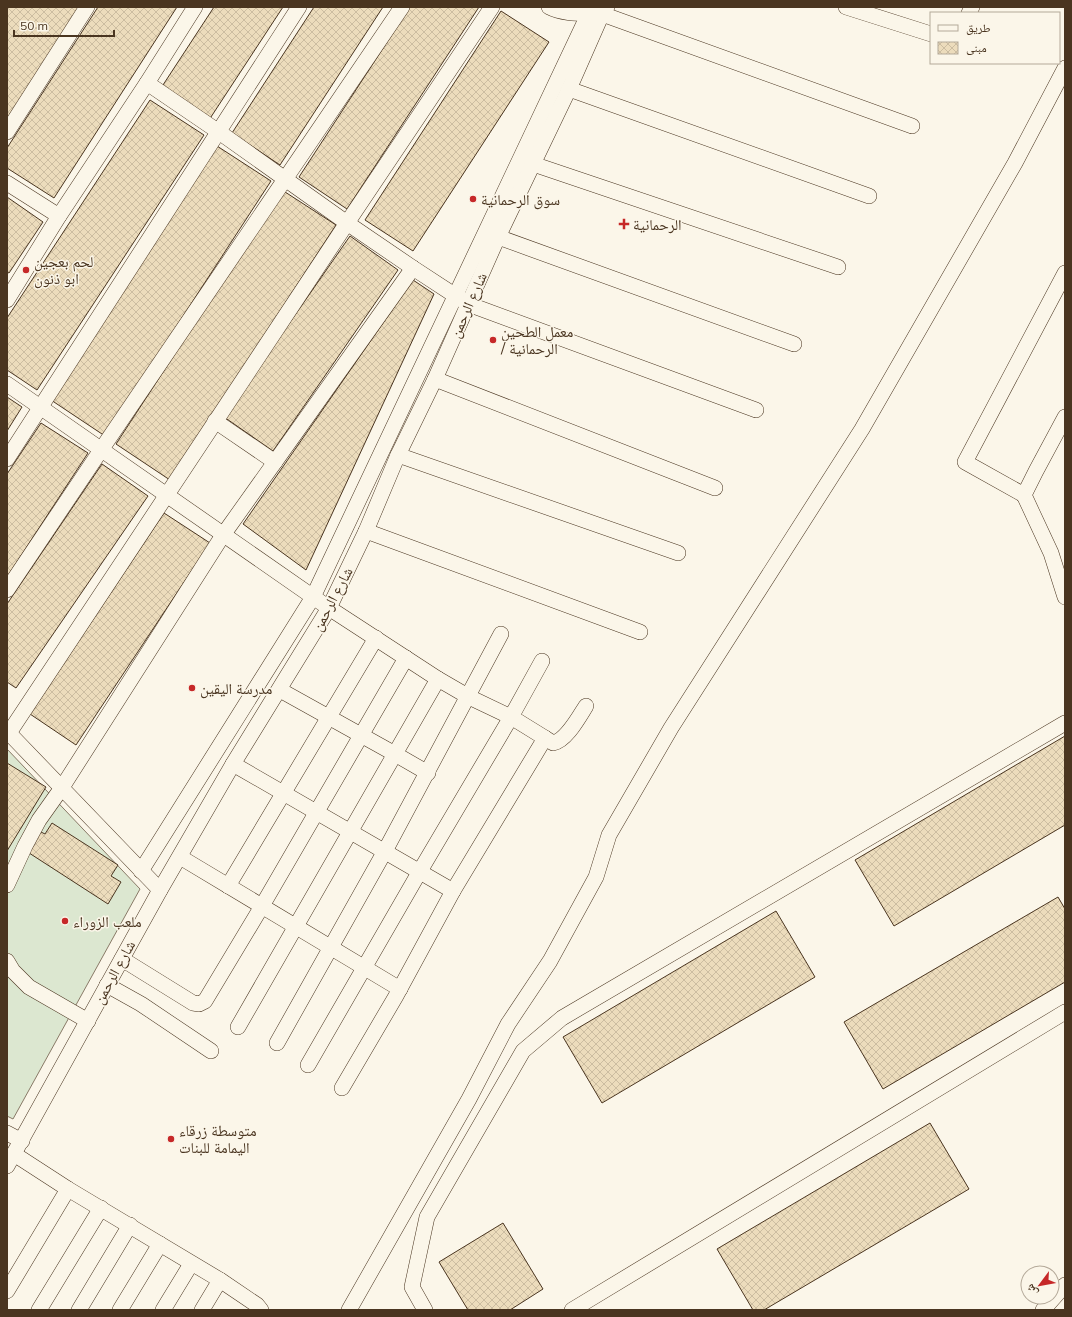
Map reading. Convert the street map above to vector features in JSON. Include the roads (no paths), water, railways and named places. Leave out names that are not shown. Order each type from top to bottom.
[{"type":"street","points":[[7,132],[88,7]]},
{"type":"street","points":[[9,294],[148,82],[195,7]]},
{"type":"street","points":[[7,460],[298,7]]},
{"type":"street","points":[[7,590],[402,7]]},
{"type":"street","points":[[160,890],[61,789],[8,732],[347,222],[492,7]]},
{"type":"street","points":[[549,7],[569,12],[600,10],[912,126]]},
{"type":"street","points":[[846,7],[930,34]]},
{"type":"street","points":[[141,871],[313,597],[455,296],[600,10]]},
{"type":"street","name":"شارع الرحمن","points":[[14,1154],[160,890],[233,764],[280,690],[329,608],[366,531],[398,455],[435,379],[498,237],[569,89],[600,10]]},
{"type":"street","points":[[349,1310],[469,1099],[508,1024],[550,961],[596,877],[609,835],[671,728],[862,429],[1014,163],[1065,68]]},
{"type":"street","points":[[148,82],[413,268],[468,304],[756,410]]},
{"type":"street","points":[[569,89],[869,196]]},
{"type":"street","points":[[533,164],[838,267]]},
{"type":"street","points":[[7,183],[59,216]]},
{"type":"street","points":[[498,237],[794,344]]},
{"type":"street","points":[[7,885],[39,820],[61,789],[223,534],[413,268]]},
{"type":"street","points":[[1065,273],[966,462],[1024,495],[1051,552],[1065,597]]},
{"type":"street","points":[[435,379],[715,488]]},
{"type":"street","points":[[7,384],[329,608],[438,679],[511,717],[553,743],[561,740],[566,735],[586,706]]},
{"type":"street","points":[[1024,495],[1065,417]]},
{"type":"street","points":[[215,421],[275,462]]},
{"type":"street","points":[[398,455],[678,553]]},
{"type":"street","points":[[366,531],[640,632]]},
{"type":"street","points":[[277,1043],[385,852],[501,634]]},
{"type":"street","points":[[228,886],[376,638]]},
{"type":"street","points":[[122,959],[193,1003],[199,1004],[205,1001],[406,658]]},
{"type":"street","points":[[308,1065],[511,717],[542,661]]},
{"type":"street","points":[[238,1027],[438,679]]},
{"type":"street","points":[[280,690],[428,773]]},
{"type":"street","points":[[425,1310],[412,1287],[427,1217],[523,1051],[562,1018],[1065,722]]},
{"type":"street","points":[[342,1088],[400,989],[453,891],[546,738]]},
{"type":"street","points":[[233,764],[453,891]]},
{"type":"street","points":[[180,857],[400,989]]},
{"type":"street","points":[[7,961],[13,971],[29,987],[88,1021]]},
{"type":"street","points":[[107,985],[141,1004],[211,1050]]},
{"type":"street","points":[[572,1310],[1065,1012]]},
{"type":"street","points":[[7,1133],[14,1154],[68,1189],[220,1280],[262,1310]]},
{"type":"street","points":[[7,1291],[68,1189]]},
{"type":"street","points":[[39,1310],[101,1208]]},
{"type":"street","points":[[79,1310],[130,1226]]},
{"type":"street","points":[[120,1310],[160,1244]]},
{"type":"street","points":[[163,1310],[191,1264]]},
{"type":"street","points":[[202,1310],[220,1280]]},
{"type":"street","points":[[1043,1310],[1065,1285]]},
{"type":"place","name":"سوق الرحمانية","points":[[473,199]]},
{"type":"place","name":"الرحمانية","points":[[624,224]]},
{"type":"place","name":"لحم بعجين ابو ذنون","points":[[26,270]]},
{"type":"place","name":"معمل الطحين / الرحمانية","points":[[493,340]]},
{"type":"place","name":"مدرسة اليقين","points":[[192,688]]},
{"type":"place","name":"ملعب الزوراء","points":[[65,921]]},
{"type":"place","name":"متوسطة زرقاء اليمامة للبنات","points":[[171,1139]]}]
